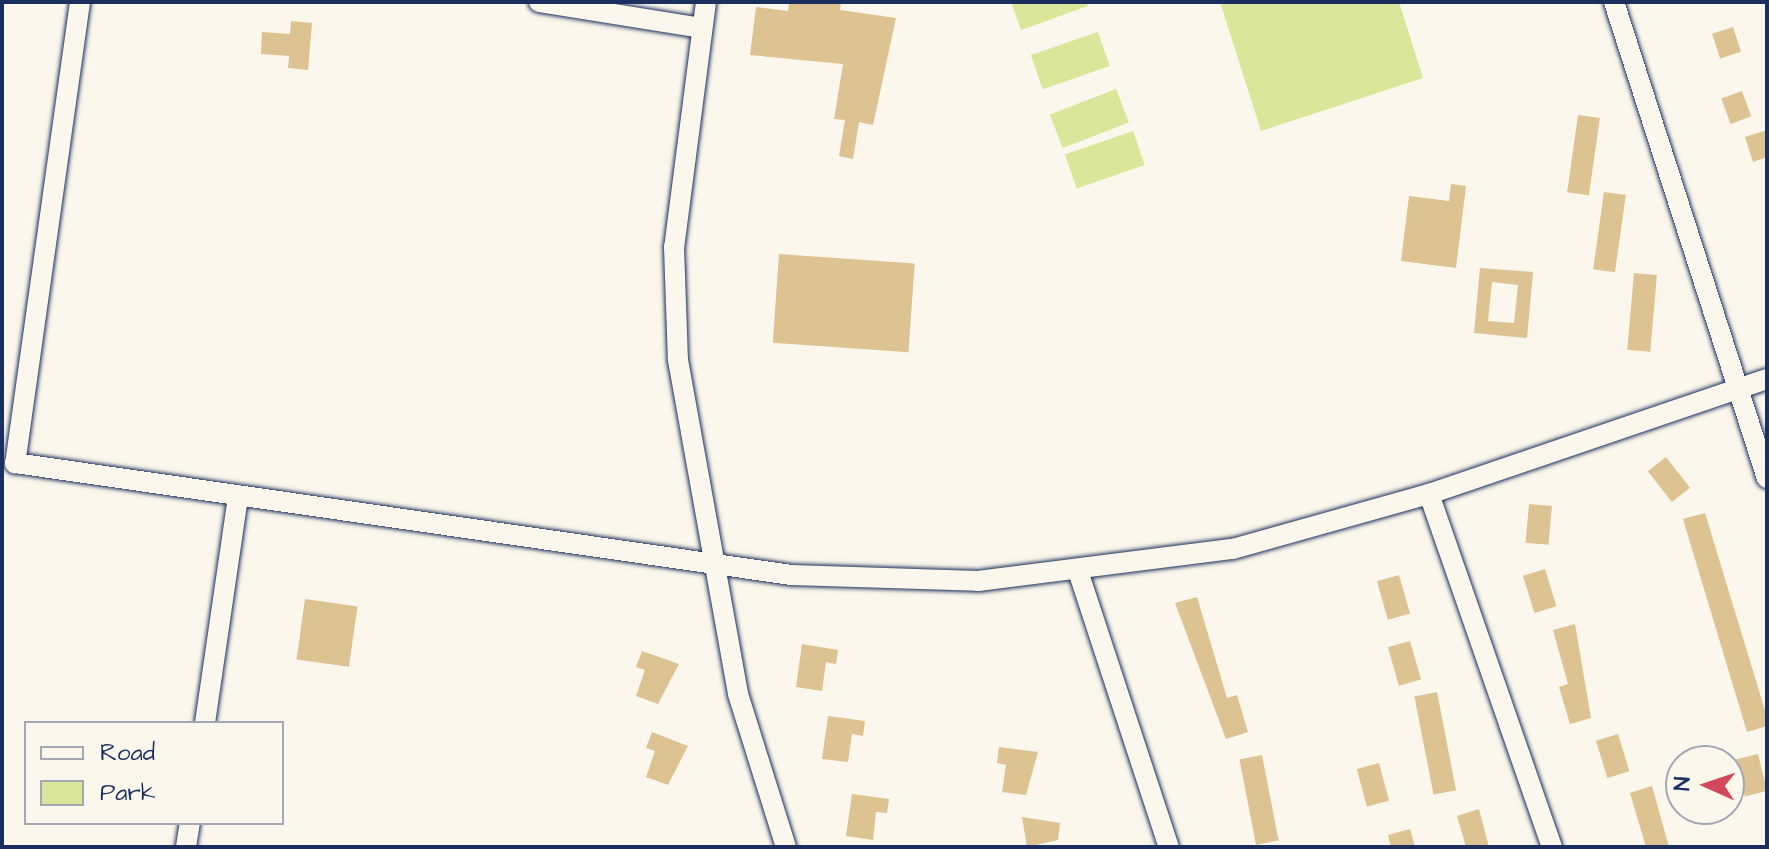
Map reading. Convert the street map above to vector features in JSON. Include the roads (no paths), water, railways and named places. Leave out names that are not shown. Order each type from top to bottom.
[{"type":"street","points":[[80,2],[15,463],[712,564],[879,582],[1079,574],[1233,549],[1429,494],[1767,379]]},
{"type":"street","points":[[539,2],[702,28]]},
{"type":"street","points":[[706,2],[673,301],[688,443],[738,694],[786,847]]},
{"type":"street","points":[[1614,2],[1767,478]]},
{"type":"street","points":[[1429,494],[1552,847]]},
{"type":"street","points":[[205,721],[238,497]]},
{"type":"street","points":[[1079,574],[1169,847]]},
{"type":"street","points":[[186,847],[190,825]]}]
